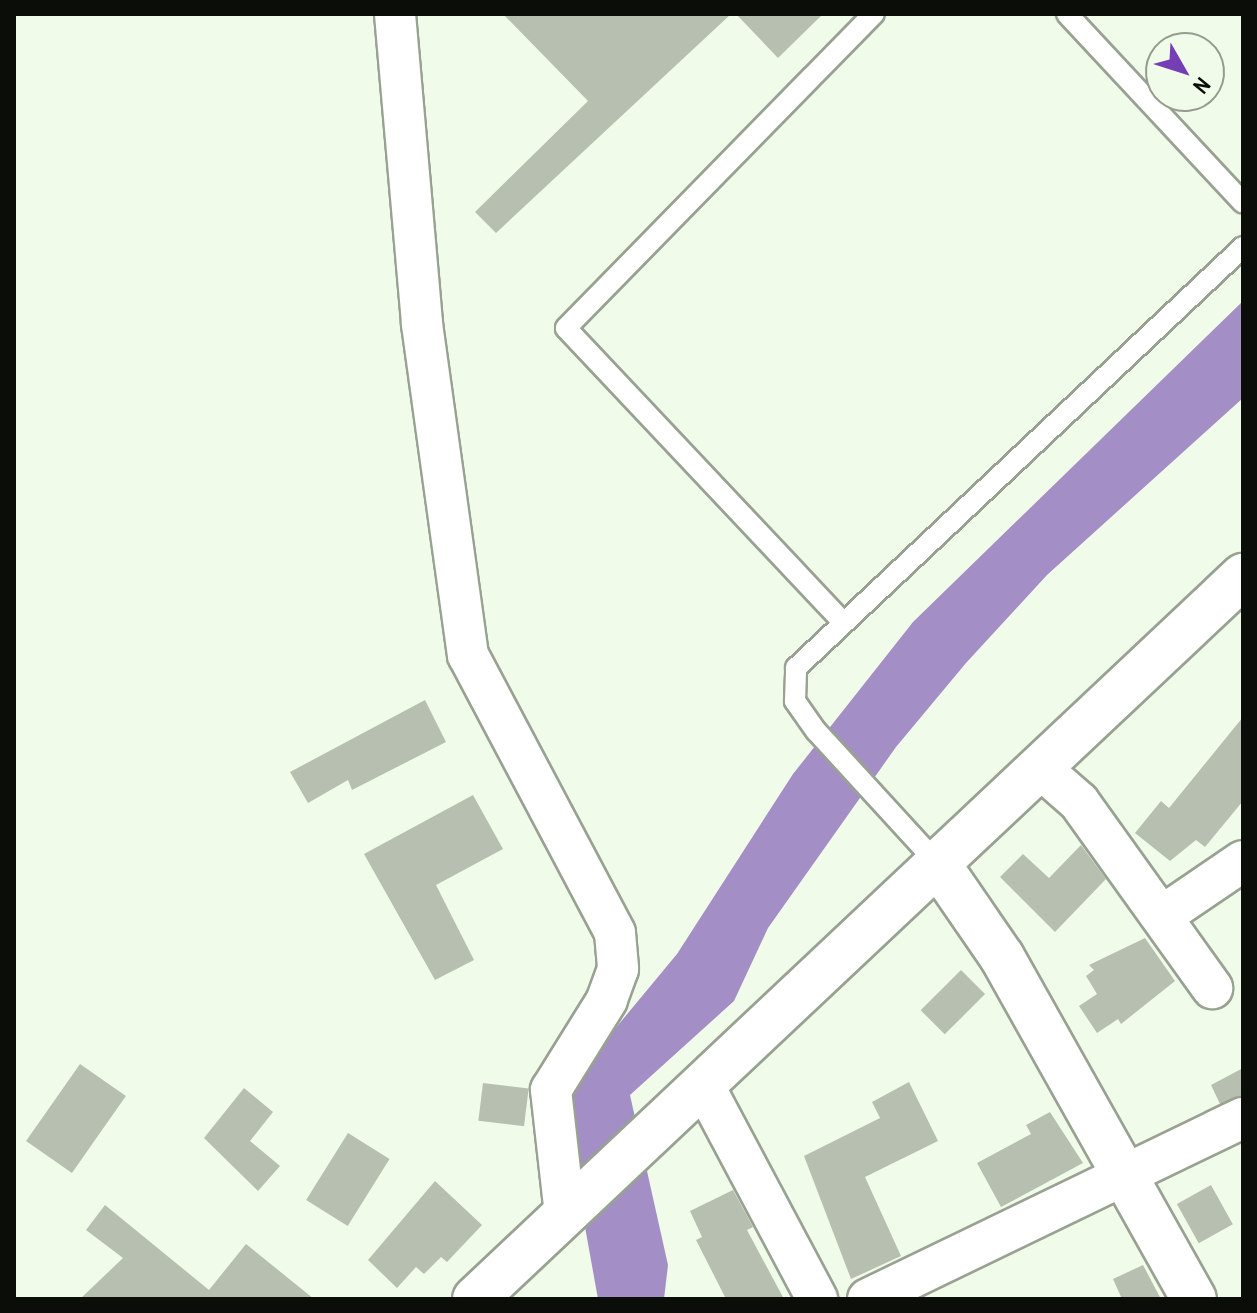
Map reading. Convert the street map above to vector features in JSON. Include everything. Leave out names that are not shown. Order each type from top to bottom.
[{"type":"street","points":[[395,14],[422,324],[468,655],[615,933],[618,969],[607,1000],[551,1090],[572,1208]]},
{"type":"street","points":[[475,1299],[705,1088],[1243,576]]},
{"type":"street","points":[[1039,767],[1079,802],[1165,914],[1212,988]]},
{"type":"street","points":[[1165,914],[1243,861]]},
{"type":"street","points":[[938,864],[1002,957],[1194,1299]]},
{"type":"street","points":[[705,1088],[817,1299]]},
{"type":"street","points":[[868,1299],[1243,1118]]},
{"type":"lane","points":[[841,620],[566,328],[874,14]]},
{"type":"lane","points":[[1067,14],[1243,203]]},
{"type":"lane","points":[[938,864],[816,731],[795,701],[796,668],[841,620],[1243,247]]},
{"type":"shaded area","points":[[1243,301],[1243,398],[1047,575],[966,663],[896,747],[768,928],[734,1001],[630,1095],[668,1265],[664,1299],[598,1299],[567,1127],[575,1077],[677,954],[793,774],[913,622]]},
{"type":"building","points":[[503,14],[731,14],[496,233],[475,212],[588,101]]},
{"type":"building","points":[[736,14],[823,14],[778,58]]},
{"type":"building","points":[[425,700],[446,742],[352,790],[348,780],[308,803],[290,772]]},
{"type":"building","points":[[1243,717],[1243,801],[1205,847],[1196,840],[1170,861],[1135,833],[1161,801],[1169,808]]},
{"type":"building","points":[[473,795],[503,849],[436,885],[474,960],[435,980],[364,854]]},
{"type":"building","points":[[1081,845],[1106,879],[1055,932],[1000,877],[1023,854],[1049,878]]},
{"type":"building","points":[[1145,938],[1175,981],[1121,1024],[1118,1019],[1097,1033],[1079,1006],[1097,994],[1086,976],[1094,970],[1089,965]]},
{"type":"building","points":[[961,970],[985,994],[945,1034],[921,1010]]},
{"type":"building","points":[[80,1064],[126,1096],[72,1173],[26,1141]]},
{"type":"building","points":[[1243,1068],[1243,1095],[1220,1104],[1211,1085]]},
{"type":"building","points":[[909,1082],[938,1141],[865,1177],[901,1256],[851,1279],[804,1156],[880,1118],[872,1102]]},
{"type":"building","points":[[483,1083],[529,1089],[524,1126],[478,1121]]},
{"type":"building","points":[[244,1088],[273,1112],[250,1141],[280,1166],[258,1191],[204,1138]]},
{"type":"building","points":[[1050,1112],[1083,1163],[1001,1207],[977,1163],[1031,1134],[1026,1125]]},
{"type":"building","points":[[348,1133],[390,1159],[348,1226],[306,1200]]},
{"type":"building","points":[[435,1181],[482,1225],[447,1262],[441,1257],[424,1274],[416,1267],[397,1288],[368,1260]]},
{"type":"building","points":[[1211,1185],[1233,1224],[1199,1243],[1177,1204]]},
{"type":"building","points":[[733,1190],[753,1227],[747,1230],[784,1299],[726,1299],[696,1240],[702,1237],[690,1211]]},
{"type":"building","points":[[105,1205],[209,1290],[246,1244],[314,1299],[80,1299],[123,1258],[86,1230]]},
{"type":"building","points":[[1143,1265],[1161,1299],[1122,1299],[1113,1279]]}]
